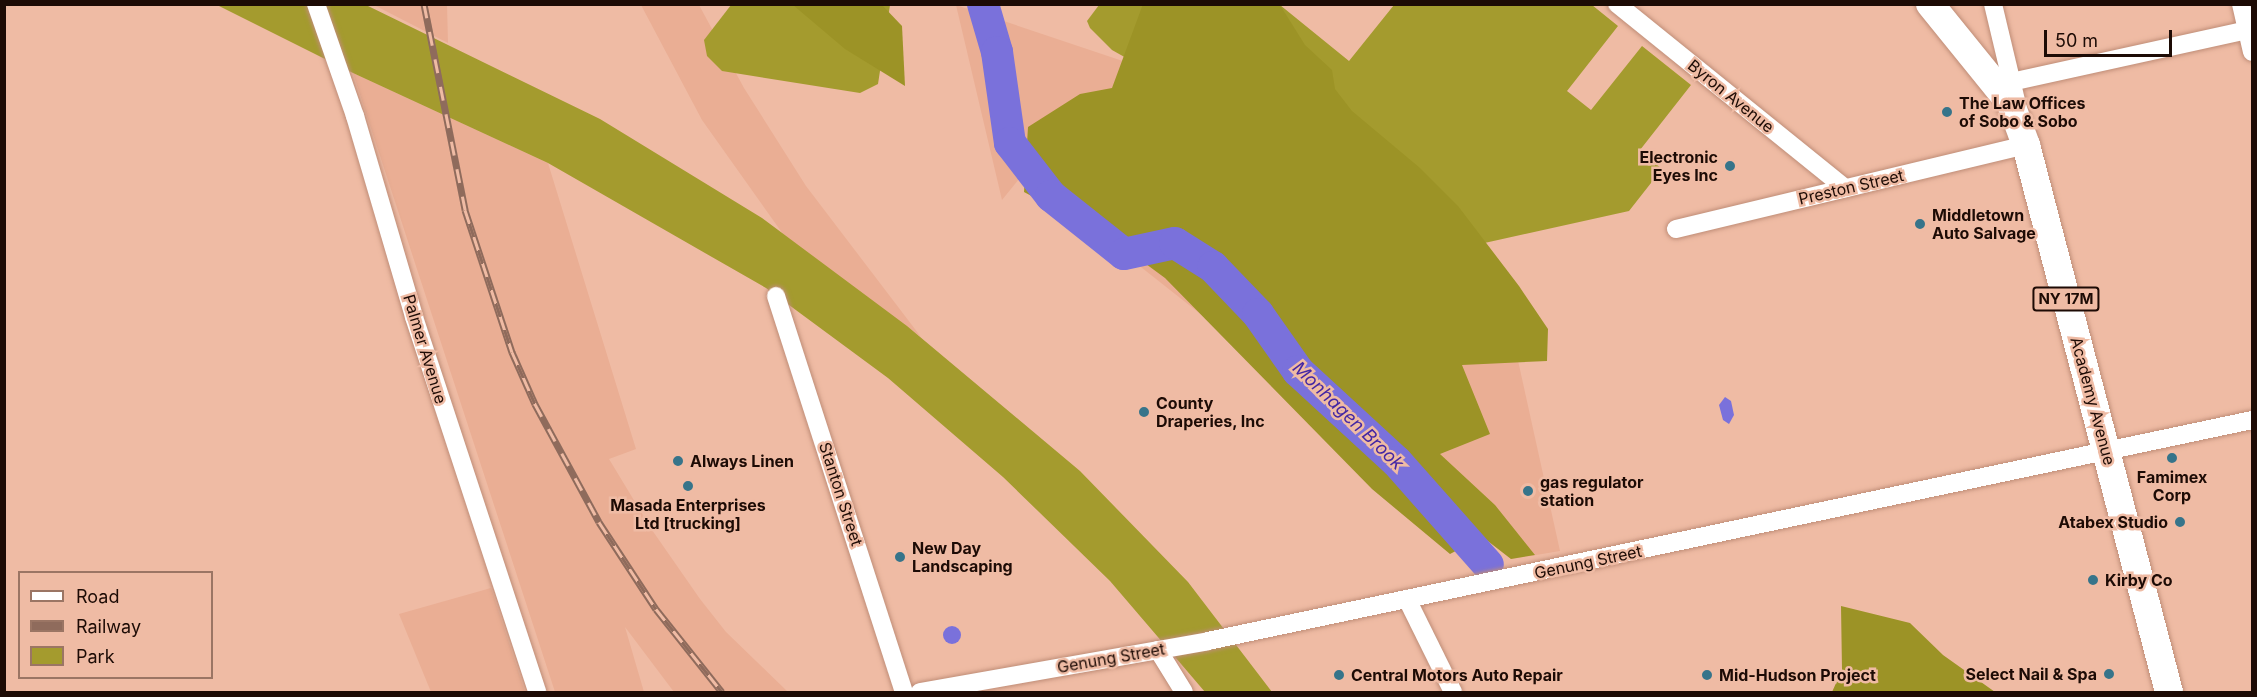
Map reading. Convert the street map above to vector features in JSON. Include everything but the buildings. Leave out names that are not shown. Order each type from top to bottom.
[{"type":"main road","name":"NY 17M","points":[[1930,4],[2004,84],[2026,146]]},
{"type":"main road","name":"Academy Avenue","points":[[2026,146],[2169,693]]},
{"type":"street","name":"Palmer Avenue","points":[[316,4],[355,116],[414,317],[537,693]]},
{"type":"street","name":"Byron Avenue","points":[[1617,4],[1845,188]]},
{"type":"street","points":[[1993,4],[2004,84],[2250,30]]},
{"type":"street","points":[[2241,4],[2250,30],[2253,52]]},
{"type":"street","name":"Preston Street","points":[[1676,229],[2026,146]]},
{"type":"street","name":"Stanton Street","points":[[776,296],[903,693]]},
{"type":"street","name":"Genung Street","points":[[920,693],[1158,650],[2106,453],[2253,420]]},
{"type":"street","points":[[1407,599],[1453,693]]},
{"type":"street","points":[[1158,650],[1184,693]]},
{"type":"shaded area","points":[[1143,4],[1280,5],[1305,45],[1332,70],[1335,89],[1352,111],[1420,168],[1458,206],[1519,286],[1548,329],[1547,361],[1462,365],[1490,434],[1440,454],[1495,505],[1535,555],[1511,559],[1462,521],[1469,544],[1450,554],[1372,489],[1165,278],[1112,239],[1024,192],[1028,127],[1080,94],[1112,88]]},
{"type":"shaded area","points":[[374,5],[447,5],[448,43]]},
{"type":"shaded area","points":[[641,5],[699,5],[744,88],[806,186],[921,337],[783,234],[702,120]]},
{"type":"shaded area","points":[[793,5],[882,5],[902,26],[905,86],[845,49]]},
{"type":"shaded area","points":[[956,5],[1260,107],[1500,279],[1560,551],[1511,559],[1023,174],[1002,200]]},
{"type":"shaded area","points":[[353,73],[548,163],[636,449],[609,459],[652,530],[700,599],[726,632],[788,692],[674,692],[625,627],[644,692],[555,692]]},
{"type":"shaded area","points":[[1725,397],[1731,401],[1734,415],[1729,424],[1723,420],[1719,405]]},
{"type":"shaded area","points":[[491,588],[525,692],[431,692],[399,614]]},
{"type":"shaded area","points":[[1841,606],[1910,623],[1943,655],[1995,692],[1832,692],[1842,670]]},
{"type":"shaded area","points":[[952,626],[958,629],[961,635],[958,641],[952,644],[946,641],[943,635],[946,629]]},
{"type":"green space","points":[[217,5],[366,5],[600,119],[762,218],[907,326],[1080,471],[1188,582],[1272,692],[1205,692],[1110,581],[1003,477],[888,378],[766,288],[548,163],[353,73]]},
{"type":"green space","points":[[731,5],[890,5],[878,84],[860,93],[722,71],[707,56],[704,40]]},
{"type":"green space","points":[[1099,5],[1198,5],[1144,68],[1112,50],[1090,28],[1087,21]]},
{"type":"green space","points":[[1280,5],[1349,61],[1394,5],[1592,5],[1618,26],[1567,91],[1591,110],[1642,46],[1691,85],[1640,150],[1662,169],[1629,211],[1354,272]]},
{"type":"waterway","name":"Monhagen Brook","points":[[983,4],[997,52],[1010,143],[1051,196],[1124,254],[1175,243],[1213,267],[1258,314],[1298,371],[1397,462],[1488,565]]},
{"type":"railway","points":[[424,4],[465,210],[512,352],[535,404],[599,522],[656,609],[722,692]]},
{"type":"place","name":"The Law Offices of Sobo & Sobo","points":[[1947,112]]},
{"type":"place","name":"Electronic Eyes Inc","points":[[1730,166]]},
{"type":"place","name":"Middletown Auto Salvage","points":[[1920,224]]},
{"type":"place","name":"County Draperies, Inc","points":[[1144,412]]},
{"type":"place","name":"Famimex Corp","points":[[2172,458]]},
{"type":"place","name":"Always Linen","points":[[678,461]]},
{"type":"place","name":"Masada Enterprises Ltd [trucking]","points":[[688,486]]},
{"type":"place","name":"gas regulator station","points":[[1528,491]]},
{"type":"place","name":"Atabex Studio","points":[[2180,522]]},
{"type":"place","name":"New Day Landscaping","points":[[900,557]]},
{"type":"place","name":"Kirby Co","points":[[2093,580]]},
{"type":"place","name":"Select Nail & Spa","points":[[2109,674]]},
{"type":"place","name":"Central Motors Auto Repair","points":[[1339,675]]},
{"type":"place","name":"Mid-Hudson Project","points":[[1707,675]]}]
